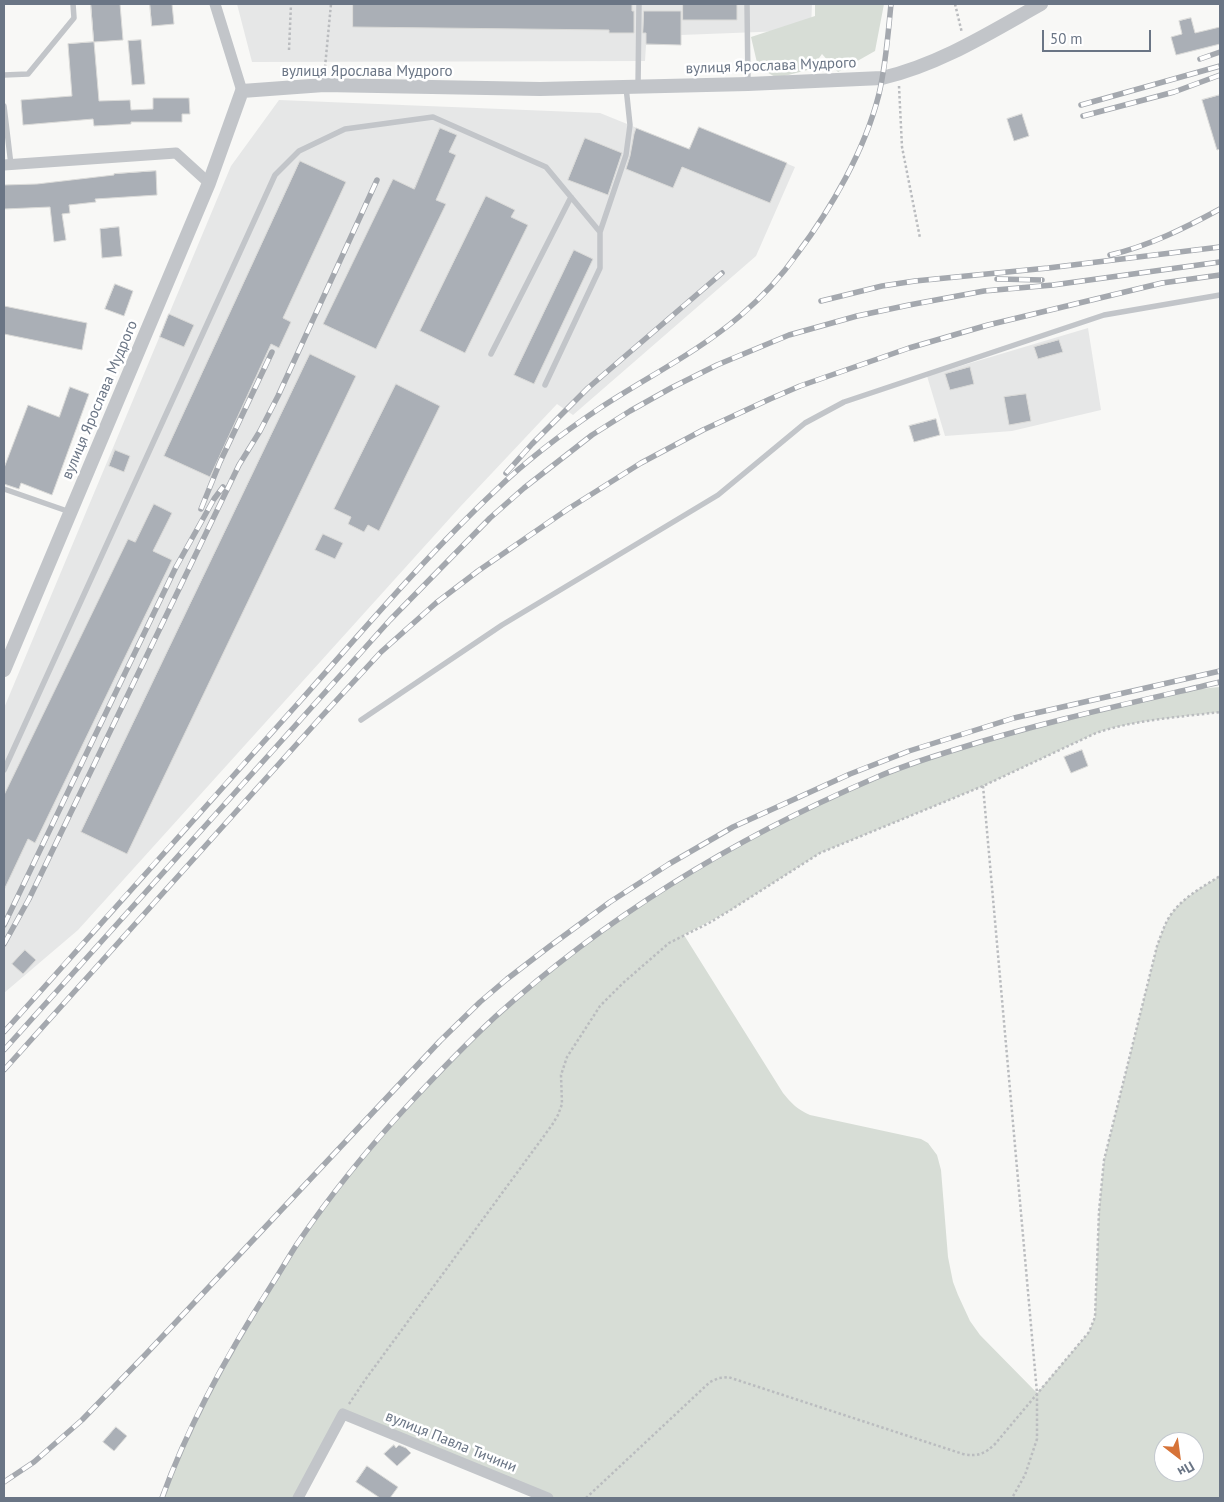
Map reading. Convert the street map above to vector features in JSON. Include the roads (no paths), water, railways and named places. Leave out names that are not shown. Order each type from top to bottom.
[{"type":"street","points":[[215,4],[242,91]]},
{"type":"street","name":"вулиця Ярослава Мудрого","points":[[4,670],[209,183],[242,91],[324,85],[540,89],[748,84],[882,78],[922,66],[965,46],[1041,4]]},
{"type":"street","points":[[7,165],[176,152],[209,183]]},
{"type":"street","name":"вулиця Павла Тичини","points":[[298,1498],[343,1414],[548,1498]]},
{"type":"lane","points":[[4,75],[28,74],[74,18],[73,4]]},
{"type":"lane","points":[[545,385],[600,268],[600,232],[626,155],[639,4]]},
{"type":"lane","points":[[747,4],[748,84]]},
{"type":"lane","points":[[4,106],[7,165]]},
{"type":"lane","points":[[4,770],[275,175],[299,151],[345,129],[433,118],[546,167],[600,232]]},
{"type":"lane","points":[[491,354],[571,197]]},
{"type":"lane","points":[[361,720],[502,625],[718,494],[806,423],[844,402],[1104,315],[1220,295]]},
{"type":"lane","points":[[4,489],[70,512]]},
{"type":"railway","points":[[4,1032],[397,592],[470,515],[546,446],[600,408],[690,353],[724,329],[756,302],[791,263],[810,237],[846,178],[865,136],[879,94],[891,4]]},
{"type":"railway","points":[[1200,59],[1220,52]]},
{"type":"railway","points":[[1081,105],[1220,66]]},
{"type":"railway","points":[[1083,116],[1174,92],[1220,75]]},
{"type":"railway","points":[[4,944],[29,899],[239,465],[260,431],[278,396],[377,180]]},
{"type":"railway","points":[[1110,255],[1139,247],[1166,236],[1220,209]]},
{"type":"railway","points":[[821,301],[882,286],[915,281],[1048,268],[1220,247]]},
{"type":"railway","points":[[4,1050],[390,620],[490,518],[524,488],[592,435],[671,388],[717,365],[789,335],[857,316],[984,291],[1053,285],[1220,262]]},
{"type":"railway","points":[[506,473],[588,388],[722,273]]},
{"type":"railway","points":[[4,1070],[381,652],[436,603],[478,571],[568,509],[641,463],[703,430],[800,386],[909,348],[988,325],[1162,283],[1220,275]]},
{"type":"railway","points":[[997,279],[1042,280]]},
{"type":"railway","points":[[201,509],[220,462],[272,352]]},
{"type":"railway","points":[[4,925],[176,567],[214,499],[223,487]]},
{"type":"railway","points":[[4,1482],[34,1462],[82,1420],[440,1041],[480,1002],[507,979],[610,902],[669,864],[733,827],[850,774],[909,751],[1014,718],[1220,671]]},
{"type":"railway","points":[[162,1498],[184,1443],[210,1389],[255,1311],[297,1244],[337,1189],[396,1119],[463,1048],[495,1017],[582,945],[675,882],[724,853],[824,801],[904,766],[987,740],[1087,713],[1220,682]]}]
